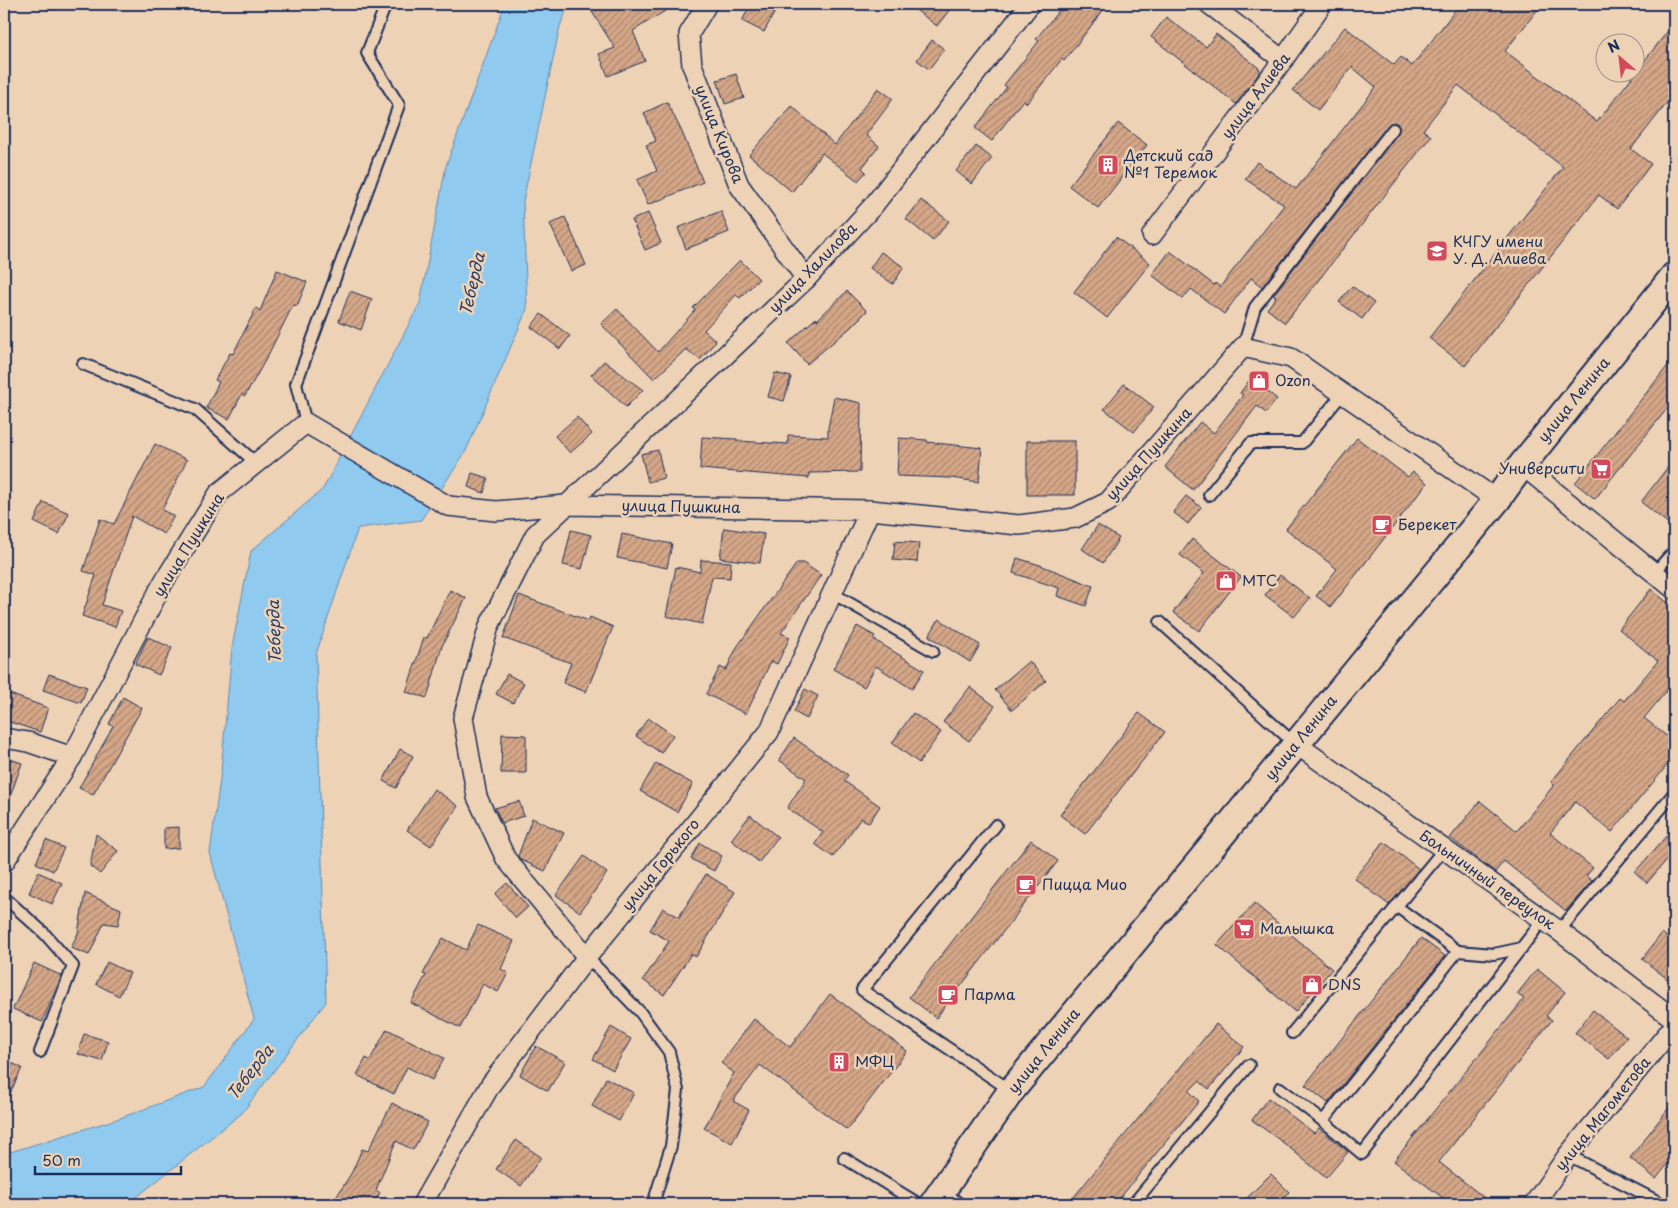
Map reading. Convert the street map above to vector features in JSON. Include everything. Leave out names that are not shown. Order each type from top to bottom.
[{"type":"main road","name":"улица Ленина","points":[[945,1200],[1011,1091],[1497,500],[1522,465],[1674,276]]},
{"type":"street","name":"улица Кирова","points":[[707,4],[689,34],[692,65],[739,185],[806,280]]},
{"type":"street","name":"улица Халилова","points":[[587,957],[506,859],[477,797],[463,718],[489,626],[534,535],[806,280],[873,206],[1030,4]]},
{"type":"street","points":[[1209,4],[1284,60]]},
{"type":"street","name":"улица Алиева","points":[[1152,235],[1284,60],[1322,4]]},
{"type":"street","name":"улица Пушкина","points":[[4,862],[72,757],[163,584],[219,493],[306,423],[448,506],[496,511],[566,505],[870,510],[1019,525],[1075,518],[1108,502],[1243,347]]},
{"type":"street","points":[[1243,347],[1292,358],[1497,500]]},
{"type":"street","points":[[1522,465],[1674,589]]},
{"type":"street","name":"улица Горького","points":[[422,1204],[491,1084],[587,957],[769,732],[870,510]]},
{"type":"street","points":[[4,738],[28,742],[72,757]]},
{"type":"street","name":"Больничный переулок","points":[[1296,744],[1559,931],[1674,1019]]},
{"type":"street","name":"улица Магометова","points":[[1534,1204],[1568,1155],[1674,1026]]},
{"type":"lane","points":[[306,423],[296,384],[400,105],[367,53],[386,4]]},
{"type":"lane","points":[[1243,347],[1255,307],[1393,129]]},
{"type":"lane","points":[[83,364],[195,409],[256,463]]},
{"type":"lane","points":[[1209,495],[1251,443],[1302,443],[1343,393]]},
{"type":"lane","points":[[1654,573],[1674,551]]},
{"type":"lane","points":[[832,593],[933,652]]},
{"type":"lane","points":[[1160,622],[1296,744]]},
{"type":"lane","points":[[1559,931],[1674,793]]},
{"type":"lane","points":[[996,825],[862,990],[1011,1091]]},
{"type":"lane","points":[[1292,1033],[1444,849]]},
{"type":"lane","points":[[4,898],[44,933],[73,966],[40,1052]]},
{"type":"lane","points":[[1396,906],[1458,951],[1494,954],[1522,948]]},
{"type":"lane","points":[[1280,1088],[1362,1154],[1543,920]]},
{"type":"lane","points":[[1323,1121],[1458,951]]},
{"type":"lane","points":[[587,957],[640,1012],[669,1052],[678,1090],[671,1146],[653,1204]]},
{"type":"lane","points":[[1133,1204],[1249,1065]]},
{"type":"lane","points":[[1568,1155],[1659,1202]]},
{"type":"lane","points":[[844,1158],[918,1204]]},
{"type":"water","name":"Теберда","points":[[505,4],[569,4],[560,26],[523,201],[527,309],[466,451],[421,520],[358,528],[316,654],[326,1002],[242,1113],[128,1204],[4,1204],[4,1154],[120,1118],[204,1087],[254,1019],[210,853],[221,772],[232,648],[251,551],[323,489],[420,303],[446,166]]},
{"type":"building","points":[[587,4],[676,4],[633,31],[645,61],[608,76],[599,54],[615,48]]},
{"type":"building","points":[[751,4],[779,4],[764,32],[742,21]]},
{"type":"building","points":[[908,4],[954,4],[937,26]]},
{"type":"building","points":[[1064,4],[1108,4],[1064,61],[1062,59],[1027,103],[1023,100],[992,141],[975,128],[1007,87],[1004,85],[1039,41],[1036,39]]},
{"type":"building","points":[[1460,4],[1542,4],[1505,51],[1597,122],[1628,82],[1646,82],[1646,59],[1674,23],[1674,94],[1631,149],[1651,164],[1617,209],[1599,195],[1465,366],[1429,338],[1563,167],[1458,85],[1423,130],[1431,136],[1285,323],[1267,309],[1276,297],[1273,295],[1398,133],[1399,127],[1397,123],[1388,125],[1262,287],[1251,278],[1224,314],[1191,289],[1183,299],[1152,275],[1170,251],[1214,285],[1215,283],[1220,287],[1284,205],[1245,179],[1257,162],[1296,189],[1376,87],[1352,67],[1318,110],[1293,90],[1345,27],[1394,65],[1401,57],[1412,66]]},
{"type":"building","points":[[1166,17],[1206,47],[1216,34],[1260,69],[1260,72],[1236,104],[1151,37]]},
{"type":"building","points":[[932,40],[944,49],[929,69],[917,60]]},
{"type":"building","points":[[736,74],[744,98],[725,104],[717,80]]},
{"type":"building","points":[[878,88],[893,99],[866,135],[879,146],[862,168],[866,172],[858,181],[822,153],[792,192],[749,155],[792,106],[835,145]]},
{"type":"building","points":[[667,102],[703,182],[648,205],[637,180],[657,171],[646,145],[656,141],[644,113]]},
{"type":"building","name":"Детский сад №1 Теремок","points":[[1118,123],[1147,145],[1098,208],[1069,186]]},
{"type":"building","points":[[976,146],[992,158],[972,184],[956,171]]},
{"type":"building","points":[[921,200],[949,221],[933,241],[906,219]]},
{"type":"building","points":[[721,211],[729,232],[686,249],[678,228]]},
{"type":"building","points":[[648,213],[661,243],[645,250],[632,220]]},
{"type":"building","points":[[565,217],[586,265],[571,271],[550,224]]},
{"type":"building","points":[[1116,237],[1150,263],[1107,318],[1074,292]]},
{"type":"building","points":[[881,252],[904,267],[893,284],[870,268]]},
{"type":"building","points":[[740,260],[759,279],[740,298],[736,295],[704,330],[716,341],[700,360],[686,349],[654,379],[601,324],[617,309],[658,352],[695,310],[693,308]]},
{"type":"building","points":[[277,270],[307,282],[297,306],[293,305],[267,357],[245,396],[242,394],[229,419],[206,408],[219,382],[215,380],[230,353],[233,354],[256,308],[260,311]]},
{"type":"building","points":[[1352,286],[1374,303],[1362,319],[1339,302]]},
{"type":"building","points":[[350,291],[372,299],[361,330],[339,321]]},
{"type":"building","points":[[847,291],[867,311],[807,364],[788,343],[816,318],[817,320]]},
{"type":"building","points":[[541,314],[570,336],[560,349],[531,327]]},
{"type":"building","points":[[1674,358],[1674,400],[1595,499],[1575,483]]},
{"type":"building","points":[[604,361],[643,390],[626,407],[591,375]]},
{"type":"building","points":[[775,373],[791,377],[784,401],[768,397]]},
{"type":"building","points":[[1251,378],[1277,399],[1266,413],[1257,406],[1193,490],[1165,467],[1200,422],[1214,433],[1243,395],[1240,393]]},
{"type":"building","points":[[1124,384],[1154,407],[1134,432],[1104,409]]},
{"type":"building","points":[[834,397],[861,403],[860,472],[809,473],[809,478],[700,469],[702,437],[788,444],[788,435],[828,437]]},
{"type":"building","points":[[577,417],[592,434],[570,453],[555,436]]},
{"type":"building","points":[[899,438],[982,448],[979,482],[951,478],[897,476]]},
{"type":"building","points":[[1357,438],[1408,477],[1413,472],[1427,483],[1331,607],[1316,596],[1337,569],[1286,529]]},
{"type":"building","points":[[1027,441],[1075,441],[1075,495],[1027,495]]},
{"type":"building","points":[[155,444],[187,460],[162,510],[174,516],[164,534],[132,516],[102,605],[121,611],[115,627],[82,616],[96,575],[83,571],[100,519],[114,524]]},
{"type":"building","points":[[658,450],[664,478],[648,482],[641,454]]},
{"type":"building","points":[[1674,459],[1674,528],[1641,502]]},
{"type":"building","points":[[472,473],[488,478],[484,493],[468,487]]},
{"type":"building","points":[[1186,496],[1201,507],[1188,524],[1173,512]]},
{"type":"building","points":[[43,502],[69,513],[59,534],[34,522]]},
{"type":"building","points":[[1098,525],[1119,538],[1103,563],[1082,549]]},
{"type":"building","points":[[724,528],[764,534],[760,563],[720,558]]},
{"type":"building","points":[[571,530],[591,535],[582,569],[563,565]]},
{"type":"building","points":[[622,534],[672,544],[667,568],[617,558]]},
{"type":"building","points":[[1192,539],[1241,577],[1199,631],[1173,612],[1204,573],[1180,555]]},
{"type":"building","points":[[895,541],[919,543],[917,562],[893,560]]},
{"type":"building","points":[[1017,558],[1093,586],[1086,606],[1057,596],[1059,588],[1013,573]]},
{"type":"building","points":[[701,560],[731,562],[730,578],[712,577],[702,624],[666,616],[676,567],[700,572]]},
{"type":"building","points":[[797,563],[803,563],[821,575],[781,633],[790,637],[777,664],[771,661],[746,714],[706,694],[720,667],[726,670],[737,647]]},
{"type":"building","points":[[1280,575],[1310,598],[1294,617],[1265,595]]},
{"type":"building","points":[[1651,589],[1674,608],[1674,682],[1644,718],[1674,742],[1674,757],[1612,832],[1575,802],[1550,833],[1593,868],[1586,876],[1592,881],[1566,911],[1504,861],[1495,872],[1450,838],[1480,801],[1517,831],[1554,785],[1551,782],[1620,698],[1624,701],[1658,661],[1619,629]]},
{"type":"building","points":[[450,590],[466,598],[442,646],[427,698],[406,692],[424,637],[427,638]]},
{"type":"building","points":[[519,595],[589,621],[590,617],[613,627],[586,692],[563,683],[571,663],[503,638]]},
{"type":"building","points":[[939,619],[980,645],[970,662],[929,636]]},
{"type":"building","points":[[857,626],[875,636],[873,639],[924,670],[912,689],[876,666],[864,687],[833,669]]},
{"type":"building","points":[[148,637],[172,648],[159,675],[135,664]]},
{"type":"building","points":[[1029,661],[1046,681],[1012,710],[995,690]]},
{"type":"building","points":[[49,674],[87,687],[81,703],[43,690]]},
{"type":"building","points":[[507,674],[524,683],[513,703],[496,694]]},
{"type":"building","points":[[970,687],[995,706],[969,741],[943,722]]},
{"type":"building","points":[[805,689],[818,696],[807,719],[794,712]]},
{"type":"building","points":[[4,692],[48,708],[40,732],[4,720]]},
{"type":"building","points":[[123,697],[142,708],[93,795],[79,788],[113,726],[109,724]]},
{"type":"building","points":[[913,713],[941,732],[919,763],[892,743]]},
{"type":"building","points":[[1139,713],[1165,732],[1085,834],[1060,815]]},
{"type":"building","points":[[648,718],[673,735],[661,753],[636,736]]},
{"type":"building","points":[[502,734],[526,735],[526,773],[501,773]]},
{"type":"building","points":[[794,738],[848,775],[844,781],[880,806],[869,823],[861,818],[833,857],[815,844],[823,832],[787,808],[806,779],[779,760]]},
{"type":"building","points":[[400,749],[413,756],[396,788],[383,781]]},
{"type":"building","points":[[4,757],[22,763],[6,808],[4,808]]},
{"type":"building","points":[[656,763],[693,784],[677,812],[640,791]]},
{"type":"building","points":[[434,789],[458,806],[431,846],[407,830]]},
{"type":"building","points":[[519,801],[524,816],[502,823],[495,808]]},
{"type":"building","points":[[750,815],[778,837],[759,862],[731,840]]},
{"type":"building","points":[[532,818],[564,833],[545,871],[521,860],[518,856]]},
{"type":"building","points":[[179,827],[179,848],[164,849],[164,828]]},
{"type":"building","points":[[1674,827],[1674,851],[1647,883],[1635,872]]},
{"type":"building","points":[[96,834],[118,851],[100,874],[90,866]]},
{"type":"building","points":[[46,840],[64,848],[53,871],[36,863]]},
{"type":"building","points":[[1031,840],[1058,861],[936,1018],[909,997]]},
{"type":"building","points":[[1384,842],[1419,869],[1389,905],[1354,878]]},
{"type":"building","points":[[700,843],[722,856],[714,871],[691,859]]},
{"type":"building","points":[[584,856],[607,873],[580,912],[556,895]]},
{"type":"building","points":[[38,872],[62,883],[52,904],[29,893]]},
{"type":"building","points":[[706,874],[735,892],[696,957],[691,954],[664,995],[643,980],[669,941],[650,930],[663,908],[679,917]]},
{"type":"building","points":[[507,883],[528,907],[516,918],[495,894]]},
{"type":"building","points":[[85,893],[121,909],[118,925],[104,923],[89,955],[71,948],[78,933]]},
{"type":"building","points":[[1254,903],[1332,969],[1295,1012],[1217,945]]},
{"type":"building","points":[[478,925],[514,941],[501,969],[508,973],[498,992],[483,984],[460,1028],[411,1003],[426,975],[423,974],[443,938],[466,950]]},
{"type":"building","points":[[1662,933],[1674,943],[1674,984],[1642,959]]},
{"type":"building","points":[[1421,938],[1445,956],[1328,1103],[1305,1085]]},
{"type":"building","points":[[107,962],[130,973],[119,996],[96,984]]},
{"type":"building","points":[[34,963],[62,976],[42,1022],[13,1009]]},
{"type":"building","points":[[1537,969],[1565,992],[1546,1016],[1552,1020],[1439,1162],[1492,1204],[1451,1204],[1394,1161],[1524,999],[1517,994]]},
{"type":"building","name":"МФЦ","points":[[830,994],[907,1051],[847,1130],[760,1065],[733,1101],[749,1110],[732,1143],[704,1128],[734,1073],[721,1063],[754,1019],[790,1047]]},
{"type":"building","points":[[1593,1010],[1627,1037],[1609,1059],[1575,1033]]},
{"type":"building","points":[[1216,1024],[1244,1047],[1209,1089],[1199,1081],[1189,1091],[1199,1101],[1115,1204],[1068,1204]]},
{"type":"building","points":[[611,1027],[631,1039],[613,1070],[593,1059]]},
{"type":"building","points":[[387,1029],[444,1058],[432,1080],[407,1067],[394,1094],[357,1075],[366,1058],[370,1060]]},
{"type":"building","points":[[84,1034],[108,1041],[102,1061],[78,1054]]},
{"type":"building","points":[[536,1046],[565,1062],[548,1091],[520,1075]]},
{"type":"building","points":[[4,1059],[22,1068],[4,1106]]},
{"type":"building","points":[[606,1078],[634,1093],[619,1121],[592,1106]]},
{"type":"building","points":[[1268,1098],[1314,1133],[1319,1128],[1348,1152],[1326,1178],[1252,1120]]},
{"type":"building","points":[[1674,1101],[1674,1156],[1656,1179],[1630,1158]]},
{"type":"building","points":[[392,1103],[428,1122],[413,1150],[396,1141],[376,1190],[380,1193],[373,1204],[332,1204],[352,1172],[362,1149],[368,1151]]},
{"type":"building","points":[[516,1140],[541,1157],[521,1186],[496,1169]]},
{"type":"building","points":[[1271,1174],[1289,1192],[1276,1204],[1241,1204]]},
{"type":"place","name":"Детский сад №1 Теремок","points":[[1108,165]]},
{"type":"place","name":"КЧГУ имени У. Д. Алиева","points":[[1437,251]]},
{"type":"place","name":"Ozon","points":[[1259,381]]},
{"type":"place","name":"Университи","points":[[1601,469]]},
{"type":"place","name":"Берекет","points":[[1382,525]]},
{"type":"place","name":"МТС","points":[[1226,581]]},
{"type":"place","name":"Пицца Мио","points":[[1026,885]]},
{"type":"place","name":"Малышка","points":[[1244,929]]},
{"type":"place","name":"DNS","points":[[1312,985]]},
{"type":"place","name":"Парма","points":[[948,995]]},
{"type":"place","name":"МФЦ","points":[[839,1062]]}]
